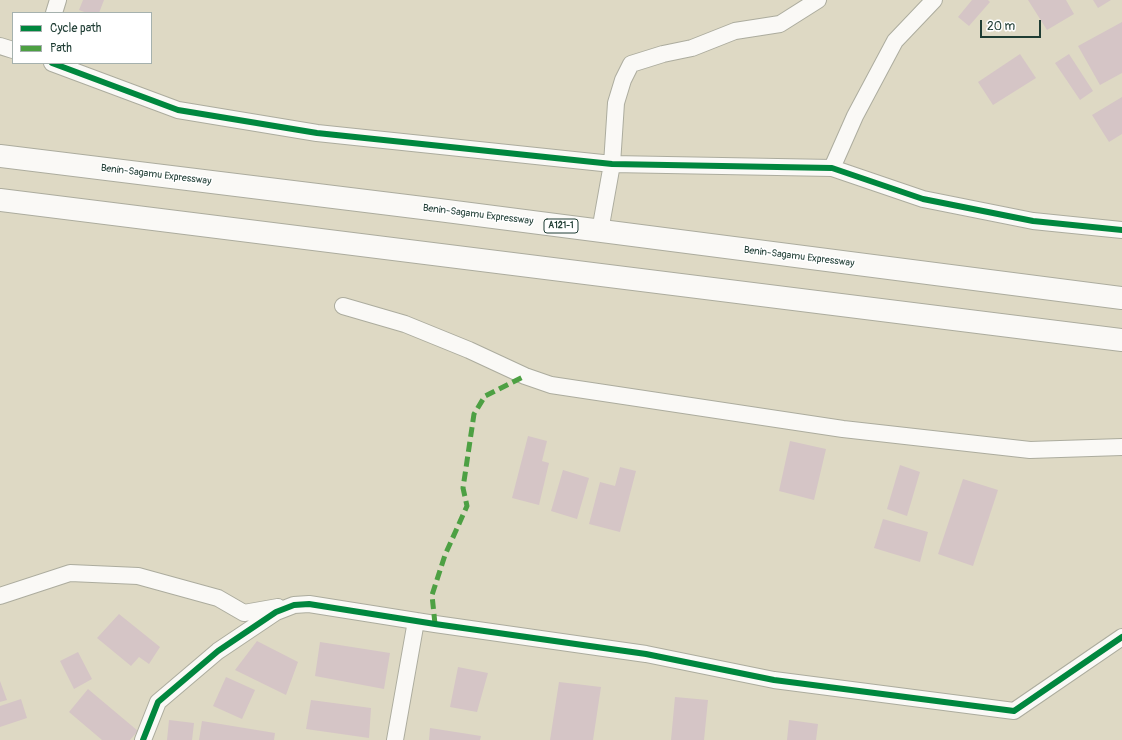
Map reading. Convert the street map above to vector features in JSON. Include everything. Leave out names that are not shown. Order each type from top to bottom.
[{"type":"highway","name":"Benin-Sagamu Expressway","points":[[0,156],[1122,298]]},
{"type":"highway","points":[[0,200],[1122,340]]},
{"type":"street","points":[[50,12],[53,0]]},
{"type":"street","points":[[54,12],[58,0]]},
{"type":"street","points":[[600,231],[612,164],[616,103],[623,80],[631,64],[663,54],[692,48],[735,31],[780,24],[818,0]]},
{"type":"street","points":[[832,168],[855,116],[895,41],[934,0]]},
{"type":"street","points":[[0,46],[12,50]]},
{"type":"street","points":[[55,64],[178,110],[317,133],[612,164],[832,168],[923,199],[1033,221],[1122,230]]},
{"type":"street","points":[[343,306],[405,324],[469,350],[525,376],[551,385],[843,429],[1022,449],[1122,447]]},
{"type":"street","points":[[0,596],[70,573],[138,576],[218,598],[244,614],[294,605],[309,604],[646,654],[774,680],[1014,711],[1122,637]]},
{"type":"street","points":[[143,740],[158,702],[218,651],[276,612],[294,605]]},
{"type":"street","points":[[395,740],[416,621]]},
{"type":"building","points":[[83,0],[104,0],[99,12],[84,12],[79,10]]},
{"type":"building","points":[[972,0],[988,0],[990,2],[969,26],[958,17]]},
{"type":"building","points":[[1028,0],[1066,0],[1074,14],[1047,30]]},
{"type":"building","points":[[1093,0],[1111,0],[1098,8]]},
{"type":"building","points":[[1122,22],[1122,73],[1100,85],[1078,46]]},
{"type":"building","points":[[1020,54],[1036,78],[993,105],[978,82]]},
{"type":"building","points":[[1069,54],[1093,91],[1080,100],[1055,63]]},
{"type":"building","points":[[1122,97],[1122,134],[1109,142],[1092,115]]},
{"type":"building","points":[[528,436],[547,441],[542,461],[549,463],[539,505],[512,498]]},
{"type":"building","points":[[790,441],[826,449],[814,500],[779,491]]},
{"type":"building","points":[[900,465],[920,472],[907,516],[887,509]]},
{"type":"building","points":[[620,467],[636,471],[620,532],[589,524],[600,482],[615,486]]},
{"type":"building","points":[[563,470],[589,478],[577,519],[551,511]]},
{"type":"building","points":[[963,479],[998,490],[973,566],[938,554]]},
{"type":"building","points":[[883,519],[928,532],[920,562],[874,548]]},
{"type":"building","points":[[119,614],[160,647],[149,664],[139,657],[131,666],[97,638]]},
{"type":"building","points":[[257,641],[298,662],[286,695],[235,670]]},
{"type":"building","points":[[320,642],[390,653],[384,689],[315,676]]},
{"type":"building","points":[[78,652],[92,679],[74,689],[60,661]]},
{"type":"building","points":[[458,667],[488,673],[477,712],[450,707]]},
{"type":"building","points":[[226,677],[255,690],[242,719],[213,706]]},
{"type":"building","points":[[0,681],[7,700],[0,702]]},
{"type":"building","points":[[559,682],[601,687],[593,740],[550,740]]},
{"type":"building","points":[[88,689],[138,731],[130,740],[102,740],[69,712]]},
{"type":"building","points":[[675,697],[708,700],[704,740],[671,740]]},
{"type":"building","points":[[21,699],[27,718],[0,727],[0,706]]},
{"type":"building","points":[[311,700],[371,708],[369,738],[306,729]]},
{"type":"building","points":[[169,720],[194,723],[192,740],[167,740]]},
{"type":"building","points":[[789,720],[818,724],[816,740],[787,740]]},
{"type":"building","points":[[202,721],[275,733],[274,740],[199,740]]},
{"type":"building","points":[[430,728],[481,736],[480,740],[429,740]]},
{"type":"marked path","points":[[435,624],[432,595],[445,555],[467,506],[463,488],[474,414],[485,396],[525,376]]},
{"type":"cycle path","points":[[55,64],[178,110],[317,133],[612,164],[832,168],[923,199],[1033,221],[1122,230]]},
{"type":"cycle path","points":[[143,740],[158,702],[218,651],[276,612],[294,605],[309,604],[435,624],[646,654],[774,680],[1014,711],[1122,637]]}]
